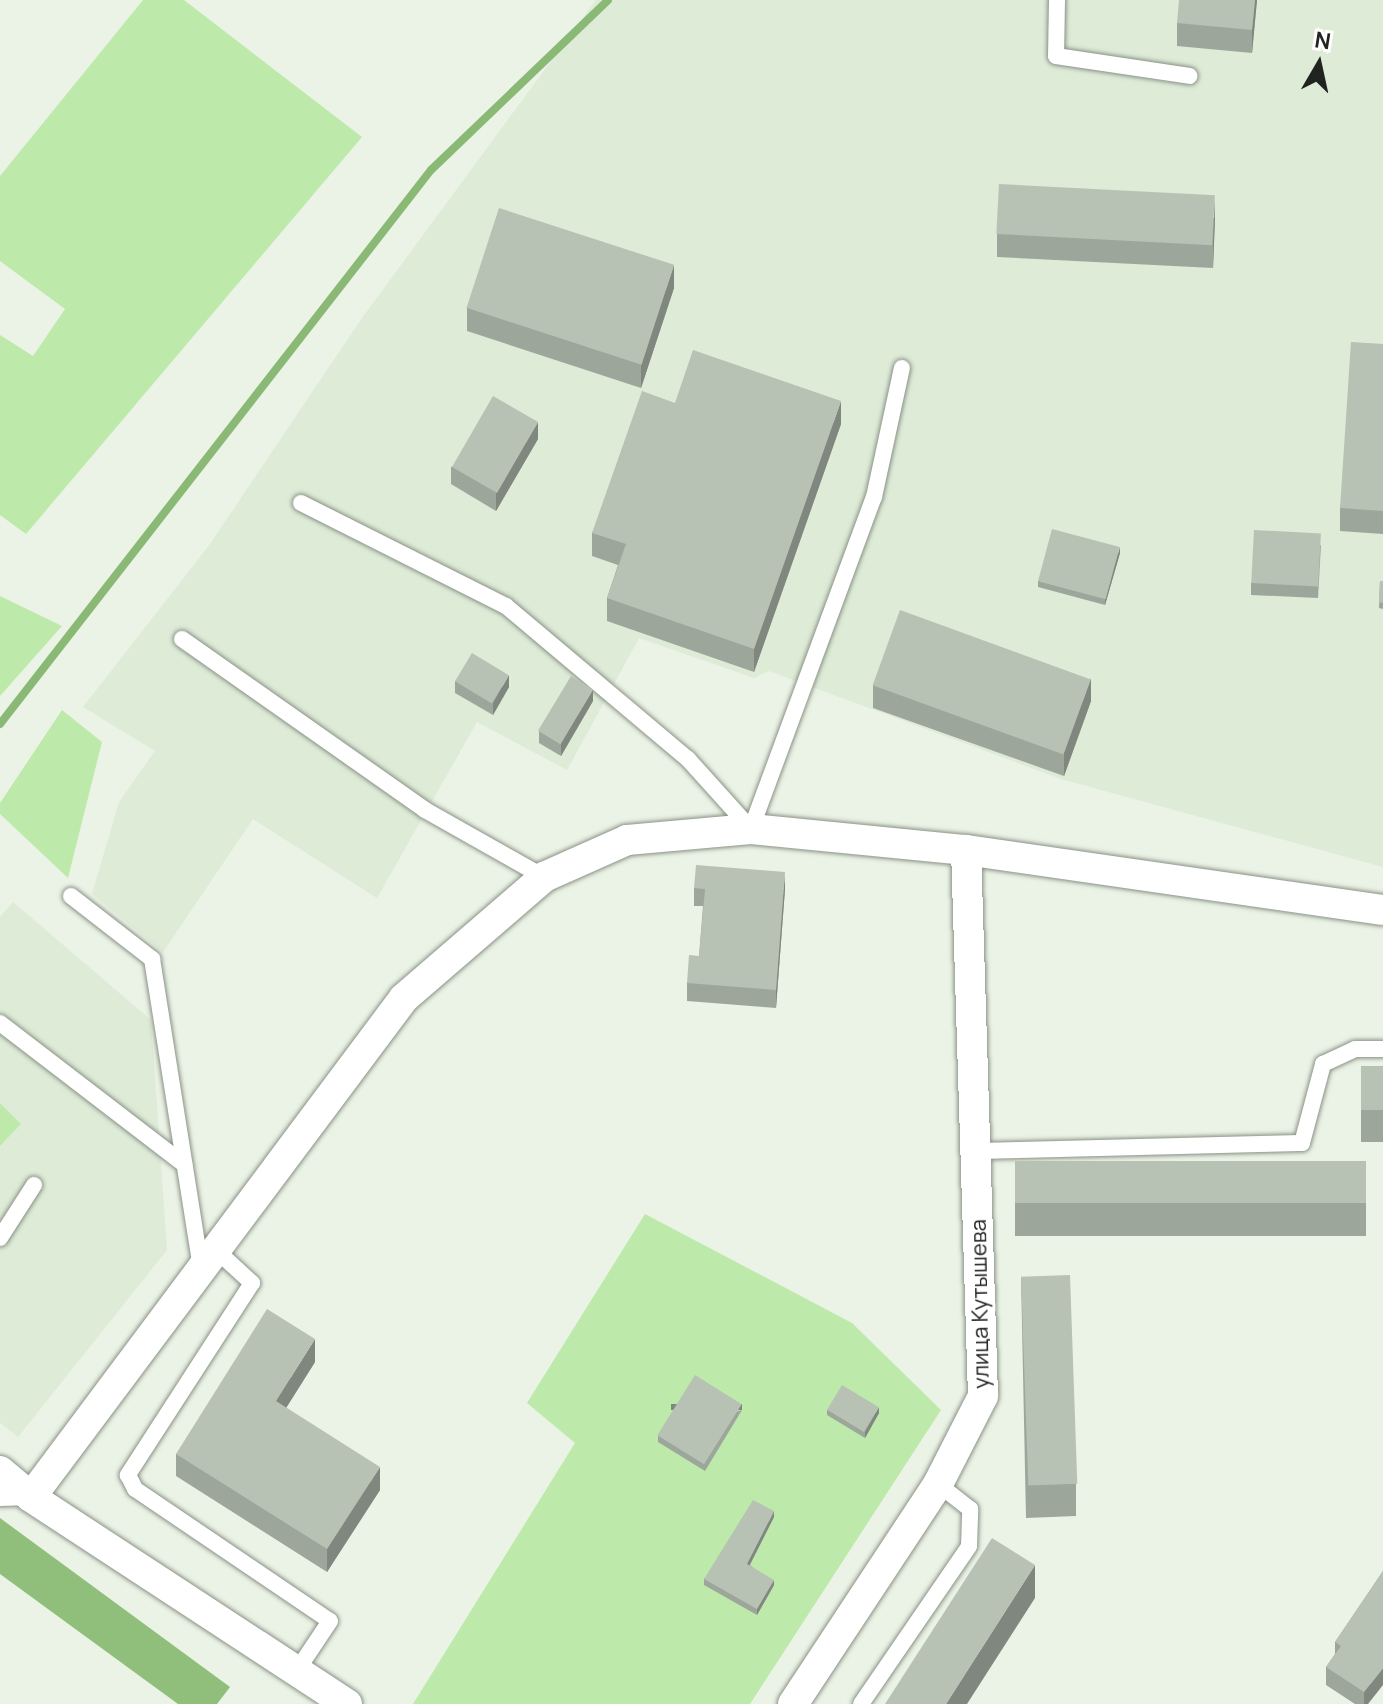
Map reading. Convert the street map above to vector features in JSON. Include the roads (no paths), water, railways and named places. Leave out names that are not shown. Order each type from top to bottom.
[{"type":"street","points":[[31,1497],[404,998],[544,877],[627,840],[751,829],[966,850],[1383,910]]},
{"type":"street","name":"улица Кутышева","points":[[793,1704],[938,1484],[983,1396],[966,850]]},
{"type":"street","points":[[0,1471],[31,1497],[347,1704]]},
{"type":"lane","points":[[1057,0],[1056,56],[1190,76]]},
{"type":"lane","points":[[301,503],[506,606],[688,759],[751,829],[874,497],[902,368]]},
{"type":"lane","points":[[182,639],[425,810],[544,877]]},
{"type":"lane","points":[[71,896],[152,959],[184,1164],[208,1260],[252,1283],[128,1475],[135,1489],[330,1621],[296,1672]]},
{"type":"lane","points":[[0,1023],[184,1164]]},
{"type":"lane","points":[[977,1151],[1302,1143],[1323,1064],[1355,1049],[1383,1049]]},
{"type":"lane","points":[[0,1238],[34,1185]]},
{"type":"lane","points":[[861,1704],[969,1546],[970,1509],[938,1484]]},
{"type":"lane","points":[[0,1498],[31,1497]]},
{"type":"waterway","points":[[0,724],[431,170],[608,0]]}]
